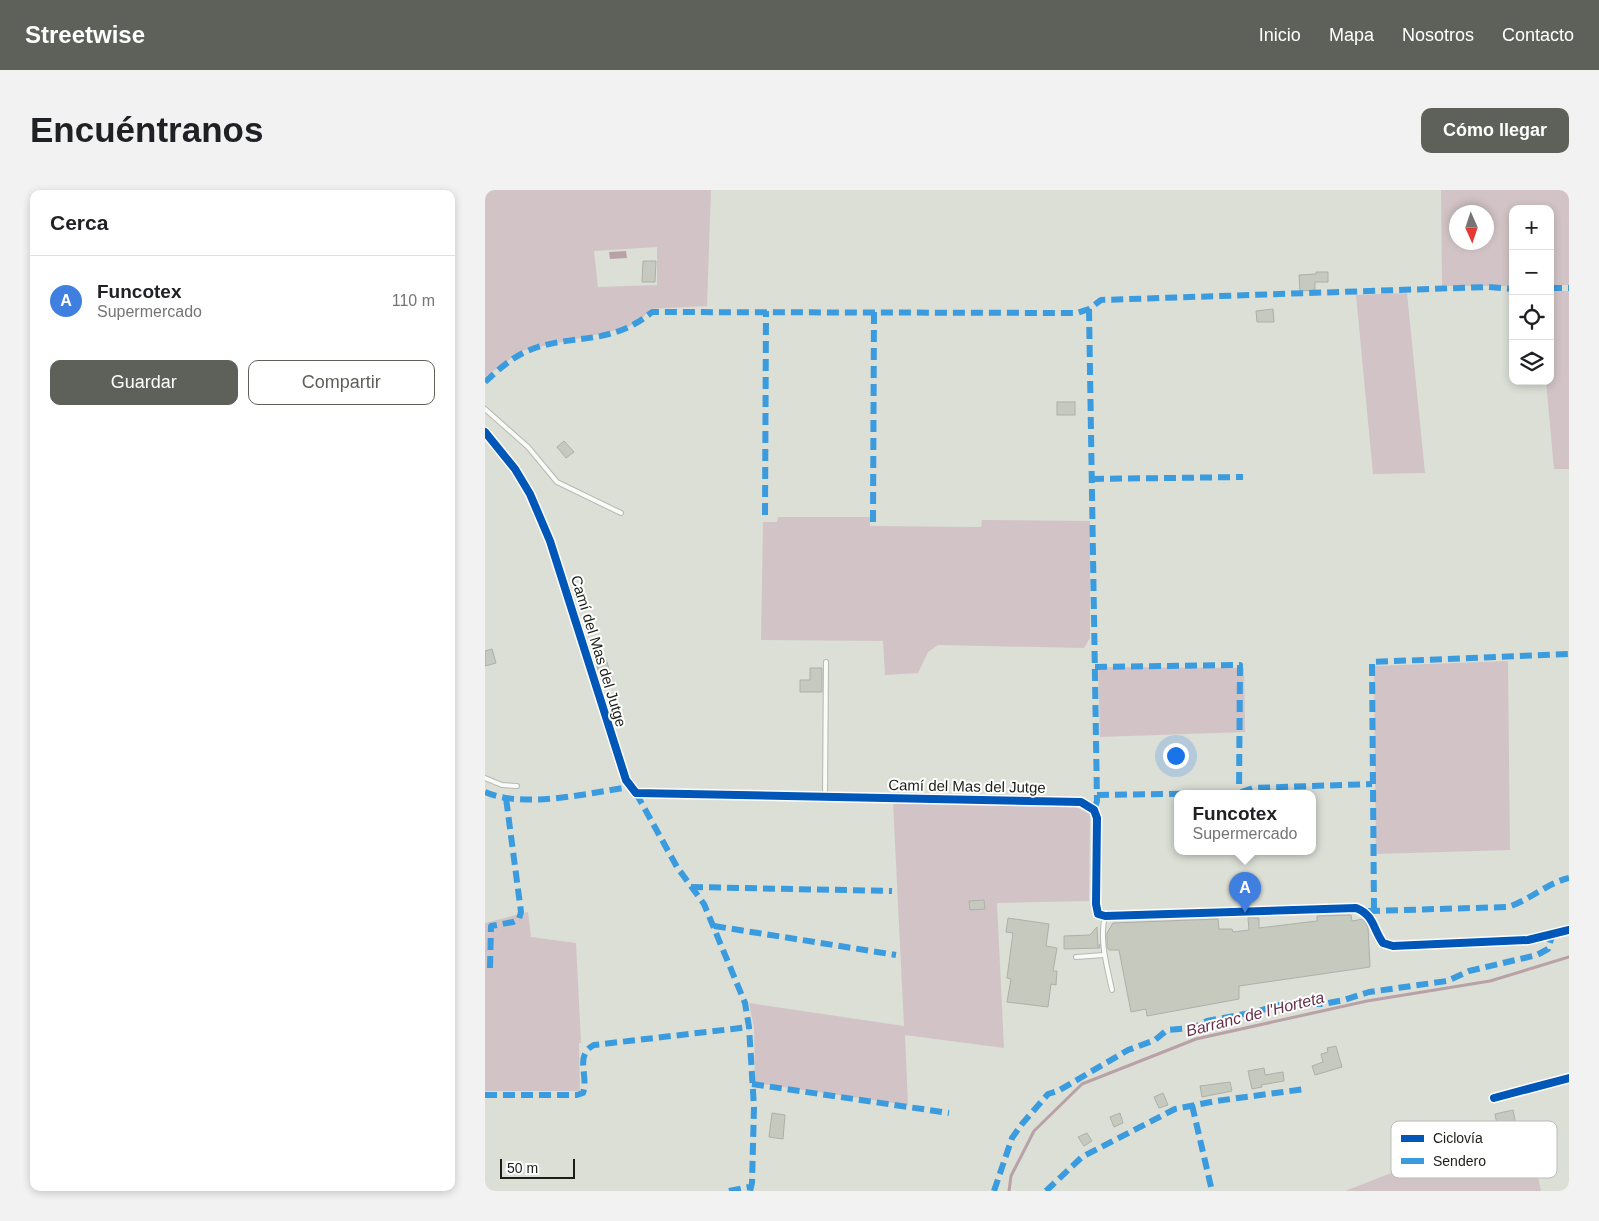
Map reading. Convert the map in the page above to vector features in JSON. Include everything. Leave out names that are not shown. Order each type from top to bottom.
[{"type":"street","name":"Camí del Mas del Jutge","points":[[485,432],[515,469],[530,494],[550,541],[630,788],[636,793],[1081,802],[1094,810],[1097,818],[1096,904],[1098,914],[1105,916]]},
{"type":"street","points":[[1105,916],[1356,908],[1365,911],[1371,918],[1383,943],[1393,946],[1528,940],[1569,930]]},
{"type":"street","points":[[1494,1098],[1569,1078]]},
{"type":"lane","points":[[485,410],[528,447],[557,482],[621,513]]},
{"type":"lane","points":[[825,798],[826,662]]},
{"type":"lane","points":[[485,778],[502,786],[517,786]]},
{"type":"lane","points":[[1105,916],[1102,927],[1104,955],[1112,990]]},
{"type":"lane","points":[[1077,956],[1104,955]]},
{"type":"shaded area","points":[[485,190],[711,190],[707,306],[650,309],[641,320],[626,328],[521,351],[485,377]],"holes":[[[657,247],[657,285],[598,287],[594,251]]]},
{"type":"shaded area","points":[[1441,190],[1569,190],[1569,285],[1554,285],[1554,205],[1509,205],[1509,286],[1442,286]]},
{"type":"shaded area","points":[[626,251],[627,258],[610,259],[609,252]]},
{"type":"shaded area","points":[[1554,291],[1569,291],[1569,469],[1554,469],[1546,385],[1554,385]]},
{"type":"shaded area","points":[[1407,293],[1425,473],[1373,474],[1356,295]]},
{"type":"shaded area","points":[[778,517],[870,517],[870,526],[981,527],[982,520],[1090,521],[1090,638],[1084,648],[938,645],[928,652],[918,673],[885,675],[883,641],[761,640],[763,522],[777,522]]},
{"type":"shaded area","points":[[1508,661],[1510,850],[1376,854],[1374,666]]},
{"type":"shaded area","points":[[1098,667],[1244,668],[1245,732],[1100,737]]},
{"type":"shaded area","points":[[893,803],[1074,806],[1090,814],[1089,901],[997,903],[1004,1048],[905,1035],[908,1105],[755,1083],[754,1028],[749,1003],[904,1026]]},
{"type":"shaded area","points":[[528,912],[531,937],[576,943],[581,1043],[579,1043],[580,1091],[485,1091],[485,923]]},
{"type":"shaded area","points":[[1391,1173],[1391,1178],[1538,1178],[1541,1191],[1345,1191]]},
{"type":"building","points":[[643,261],[656,261],[655,282],[642,282]]},
{"type":"building","points":[[1316,272],[1328,272],[1328,282],[1315,282],[1315,290],[1300,291],[1299,275],[1316,274]]},
{"type":"building","points":[[1273,309],[1274,322],[1257,322],[1256,311]]},
{"type":"building","points":[[1057,402],[1075,402],[1075,415],[1057,415]]},
{"type":"building","points":[[564,441],[574,452],[566,458],[557,447]]},
{"type":"building","points":[[492,649],[496,663],[485,666],[485,651]]},
{"type":"building","points":[[606,659],[614,685],[604,688],[596,663]]},
{"type":"building","points":[[810,668],[822,668],[822,692],[800,692],[800,680],[810,680]]},
{"type":"building","points":[[984,900],[985,909],[970,910],[969,901]]},
{"type":"building","points":[[1351,915],[1352,921],[1363,919],[1368,927],[1370,967],[1239,986],[1239,999],[1147,1016],[1146,1009],[1131,1012],[1119,950],[1109,950],[1107,947],[1107,933],[1113,923],[1218,919],[1219,929],[1232,929],[1233,932],[1249,930],[1248,918],[1259,918],[1259,928],[1317,921],[1317,916]]},
{"type":"building","points":[[1008,918],[1049,924],[1046,946],[1057,948],[1053,971],[1057,971],[1056,985],[1051,984],[1048,1007],[1007,1002],[1011,979],[1007,978],[1013,933],[1006,932]]},
{"type":"building","points":[[1097,927],[1098,947],[1100,944],[1100,948],[1064,949],[1064,936],[1090,935]]},
{"type":"building","points":[[1336,1046],[1342,1067],[1315,1075],[1312,1066],[1323,1062],[1321,1054],[1328,1052],[1327,1048]]},
{"type":"building","points":[[1264,1068],[1265,1075],[1283,1072],[1284,1081],[1261,1085],[1262,1087],[1252,1089],[1248,1071]]},
{"type":"building","points":[[1230,1082],[1232,1091],[1202,1097],[1200,1086]]},
{"type":"building","points":[[1163,1093],[1168,1105],[1159,1108],[1154,1097]]},
{"type":"building","points":[[1513,1110],[1515,1121],[1496,1121],[1495,1114]]},
{"type":"building","points":[[772,1113],[785,1115],[783,1139],[769,1137]]},
{"type":"building","points":[[1120,1113],[1123,1123],[1114,1127],[1110,1117]]},
{"type":"building","points":[[1087,1133],[1092,1141],[1084,1146],[1078,1137]]},
{"type":"waterway","name":"Barranc de l'Horteta","points":[[1009,1191],[1011,1176],[1034,1131],[1082,1084],[1196,1039],[1367,1001],[1490,981],[1569,957]]},
{"type":"marked path","points":[[485,382],[509,362],[525,352],[557,342],[589,338],[620,331],[652,312],[1077,313],[1089,309],[1101,300],[1488,287],[1509,289]]},
{"type":"marked path","points":[[1554,288],[1569,288]]},
{"type":"marked path","points":[[1089,309],[1097,801],[1094,810]]},
{"type":"marked path","points":[[765,515],[766,311]]},
{"type":"marked path","points":[[873,522],[874,312]]},
{"type":"marked path","points":[[1092,479],[1243,477]]},
{"type":"marked path","points":[[1374,910],[1372,662],[1569,654]]},
{"type":"marked path","points":[[1095,667],[1240,665],[1239,790]]},
{"type":"marked path","points":[[1247,790],[1253,788],[1372,784]]},
{"type":"marked path","points":[[485,792],[501,797],[537,799],[576,796],[630,787]]},
{"type":"marked path","points":[[636,793],[677,867],[704,904],[745,1003],[749,1027],[754,1107],[752,1183],[750,1191]]},
{"type":"marked path","points":[[1097,795],[1174,794]]},
{"type":"marked path","points":[[490,968],[491,926],[513,922],[519,919],[521,912],[506,798]]},
{"type":"marked path","points":[[1368,911],[1508,907],[1561,880],[1569,878]]},
{"type":"marked path","points":[[691,887],[892,891]]},
{"type":"marked path","points":[[714,926],[896,955]]},
{"type":"marked path","points":[[994,1191],[1012,1138],[1048,1094],[1058,1091],[1128,1050],[1155,1040],[1167,1030],[1193,1028],[1207,1021],[1255,1012],[1283,1004],[1323,1004],[1369,992],[1447,981],[1469,971],[1537,955],[1548,949],[1552,936]]},
{"type":"marked path","points":[[485,1095],[577,1095],[583,1093],[583,1060],[585,1054],[594,1045],[749,1027]]},
{"type":"marked path","points":[[752,1084],[949,1113]]},
{"type":"marked path","points":[[1046,1191],[1082,1157],[1175,1109],[1216,1101],[1305,1089]]},
{"type":"marked path","points":[[1192,1105],[1212,1191]]},
{"type":"marked path","points":[[729,1191],[749,1187]]},
{"type":"cycle path","points":[[485,432],[515,469],[530,494],[550,541],[626,780],[636,793],[1081,802],[1094,810],[1097,818],[1096,904],[1098,914],[1105,916],[1356,908],[1370,918],[1383,943],[1393,946],[1528,940],[1569,930]]},
{"type":"cycle path","points":[[1494,1098],[1569,1078]]},
{"type":"place","name":"Funcotex","points":[[1245,913]]}]
